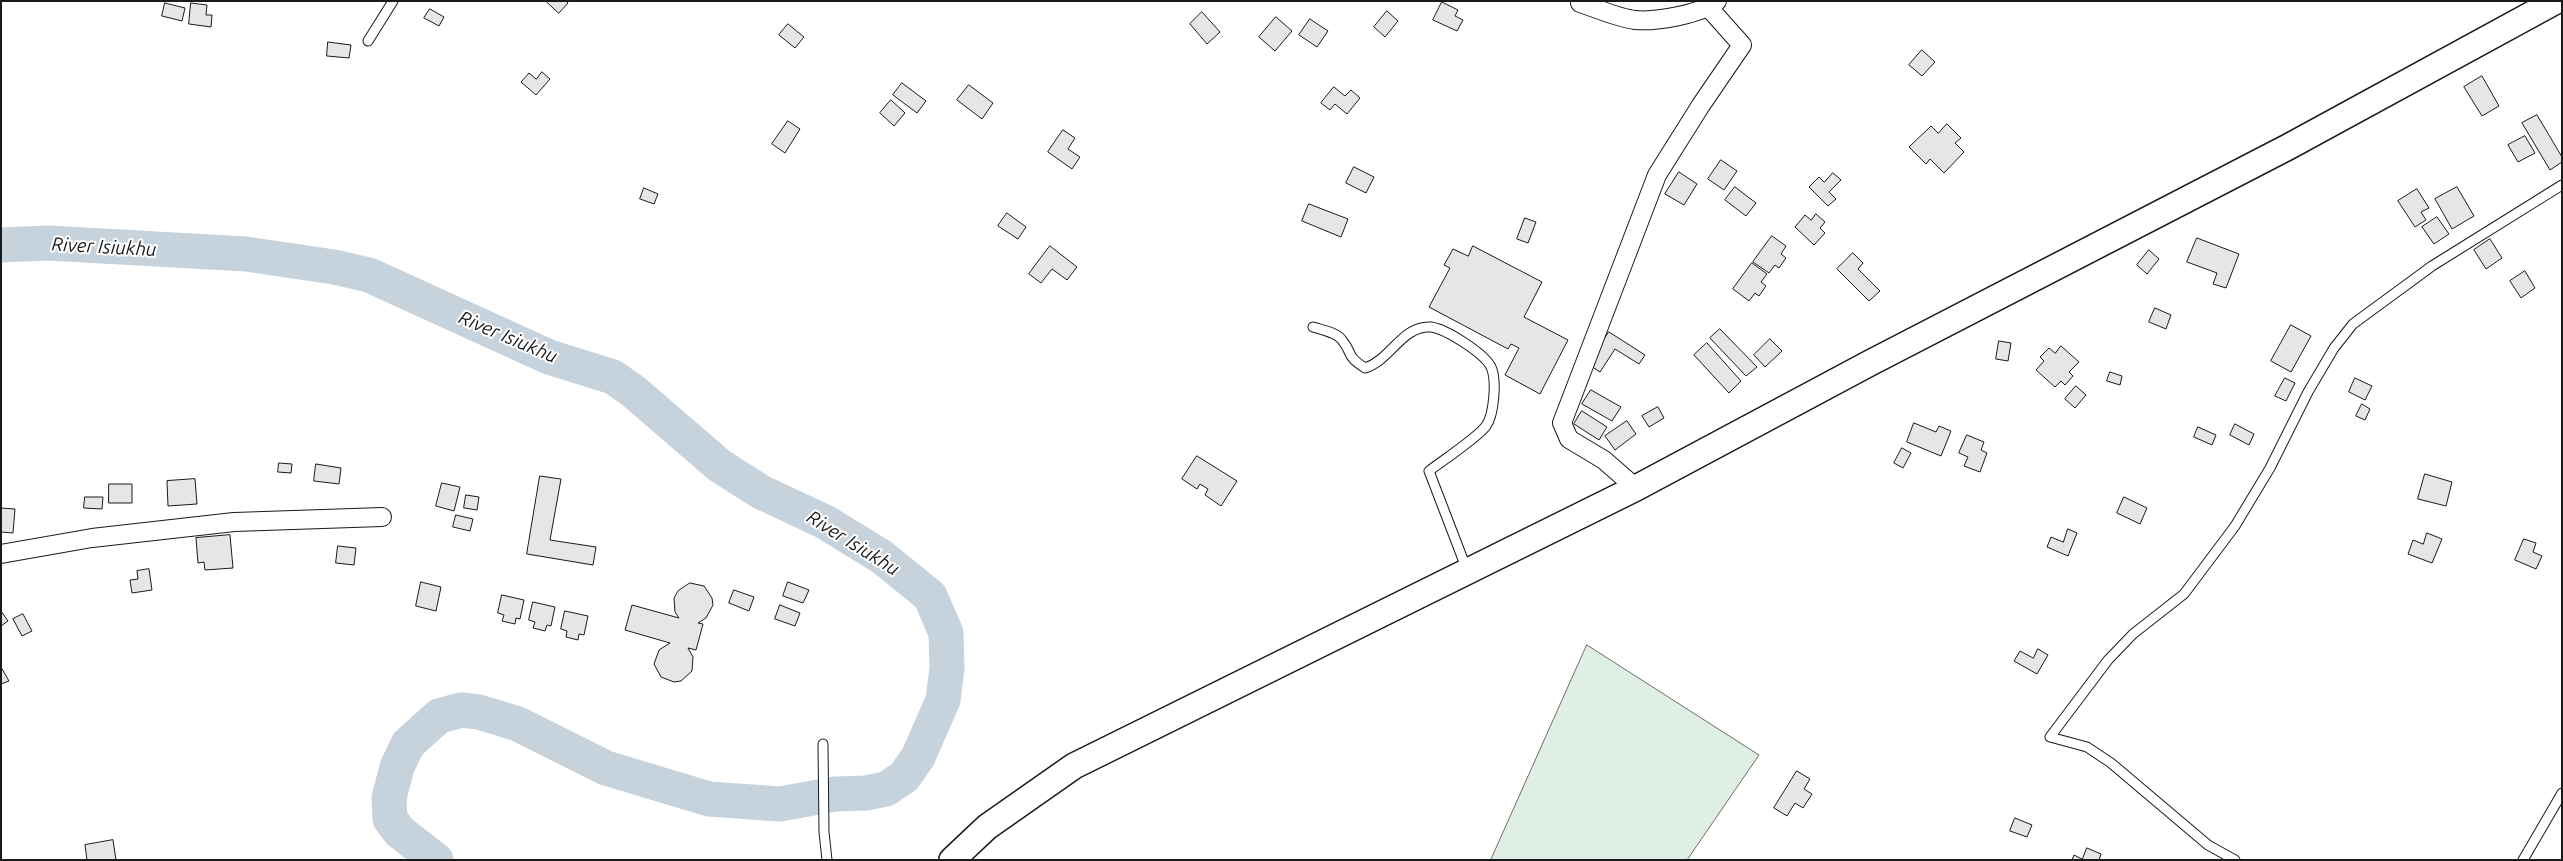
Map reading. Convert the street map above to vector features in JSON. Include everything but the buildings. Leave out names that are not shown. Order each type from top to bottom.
[{"type":"main road","points":[[952,860],[987,827],[1074,766],[1636,488],[1870,362],[2288,147],[2556,1]]},
{"type":"street","points":[[1580,3],[1636,20],[1668,17],[1713,5],[1742,45],[1700,104],[1657,175],[1562,423],[1569,438],[1604,460],[1636,488]]},
{"type":"street","points":[[1,554],[92,538],[234,522],[382,517]]},
{"type":"lane","points":[[368,41],[392,1]]},
{"type":"lane","points":[[2235,860],[2208,844],[2088,746],[2050,737],[2108,660],[2133,634],[2184,594],[2235,526],[2270,468],[2308,392],[2334,348],[2353,324],[2432,266],[2562,185]]},
{"type":"lane","points":[[1313,327],[1330,332],[1342,340],[1350,358],[1366,368],[1377,364],[1411,331],[1432,327],[1453,336],[1474,350],[1491,366],[1494,388],[1492,413],[1485,427],[1429,471],[1468,570]]},
{"type":"lane","points":[[823,744],[824,832],[827,860]]},
{"type":"lane","points":[[2524,860],[2562,793]]},
{"type":"green space","points":[[1587,645],[1759,755],[1687,860],[1491,860]]},
{"type":"waterway","name":"River Isiukhu","points":[[1,245],[48,243],[246,254],[334,267],[369,275],[549,357],[613,377],[633,391],[720,466],[761,492],[825,522],[882,557],[930,596],[946,633],[947,668],[943,700],[918,757],[904,777],[886,789],[866,793],[835,794],[780,804],[709,799],[606,768],[518,724],[479,712],[461,710],[439,716],[408,744],[397,767],[389,798],[390,819],[400,832],[436,860]]}]
